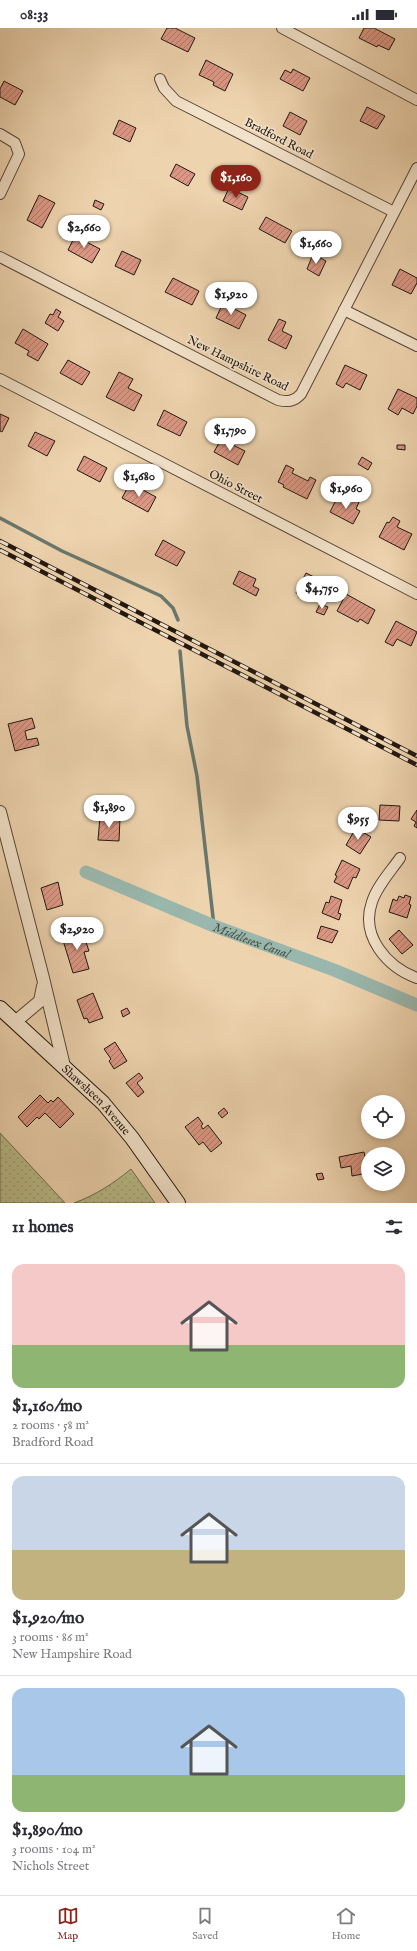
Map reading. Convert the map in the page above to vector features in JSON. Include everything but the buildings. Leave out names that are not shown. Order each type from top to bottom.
[{"type":"main road","name":"Shawsheen Avenue","points":[[0,1008],[103,1103],[132,1138],[178,1203]]},
{"type":"street","points":[[282,28],[417,100]]},
{"type":"street","name":"Bradford Road","points":[[160,79],[164,88],[176,101],[394,212]]},
{"type":"street","points":[[0,134],[15,143],[19,154],[0,194]]},
{"type":"street","name":"New Hampshire Road","points":[[0,257],[271,396],[285,401],[297,399],[417,168]]},
{"type":"street","points":[[344,310],[417,346]]},
{"type":"street","name":"Ohio Street","points":[[0,379],[417,594]]},
{"type":"street","points":[[0,812],[64,1066]]},
{"type":"street","points":[[400,858],[372,900],[370,924],[375,942],[384,958],[398,970],[417,978]]},
{"type":"street","points":[[15,1022],[40,1001],[43,989],[43,978]]},
{"type":"green space","points":[[0,1133],[65,1203],[0,1203]]},
{"type":"green space","points":[[131,1169],[155,1203],[74,1203],[104,1188]]},
{"type":"waterway","points":[[0,518],[62,551],[161,596],[173,608],[178,620]]},
{"type":"waterway","points":[[180,651],[187,726],[197,776],[214,926]]},
{"type":"waterway","name":"Middlesex Canal","points":[[86,872],[214,926],[334,970],[417,1005]]},
{"type":"railway","points":[[0,541],[417,756]]},
{"type":"railway","points":[[0,550],[417,765]]}]
